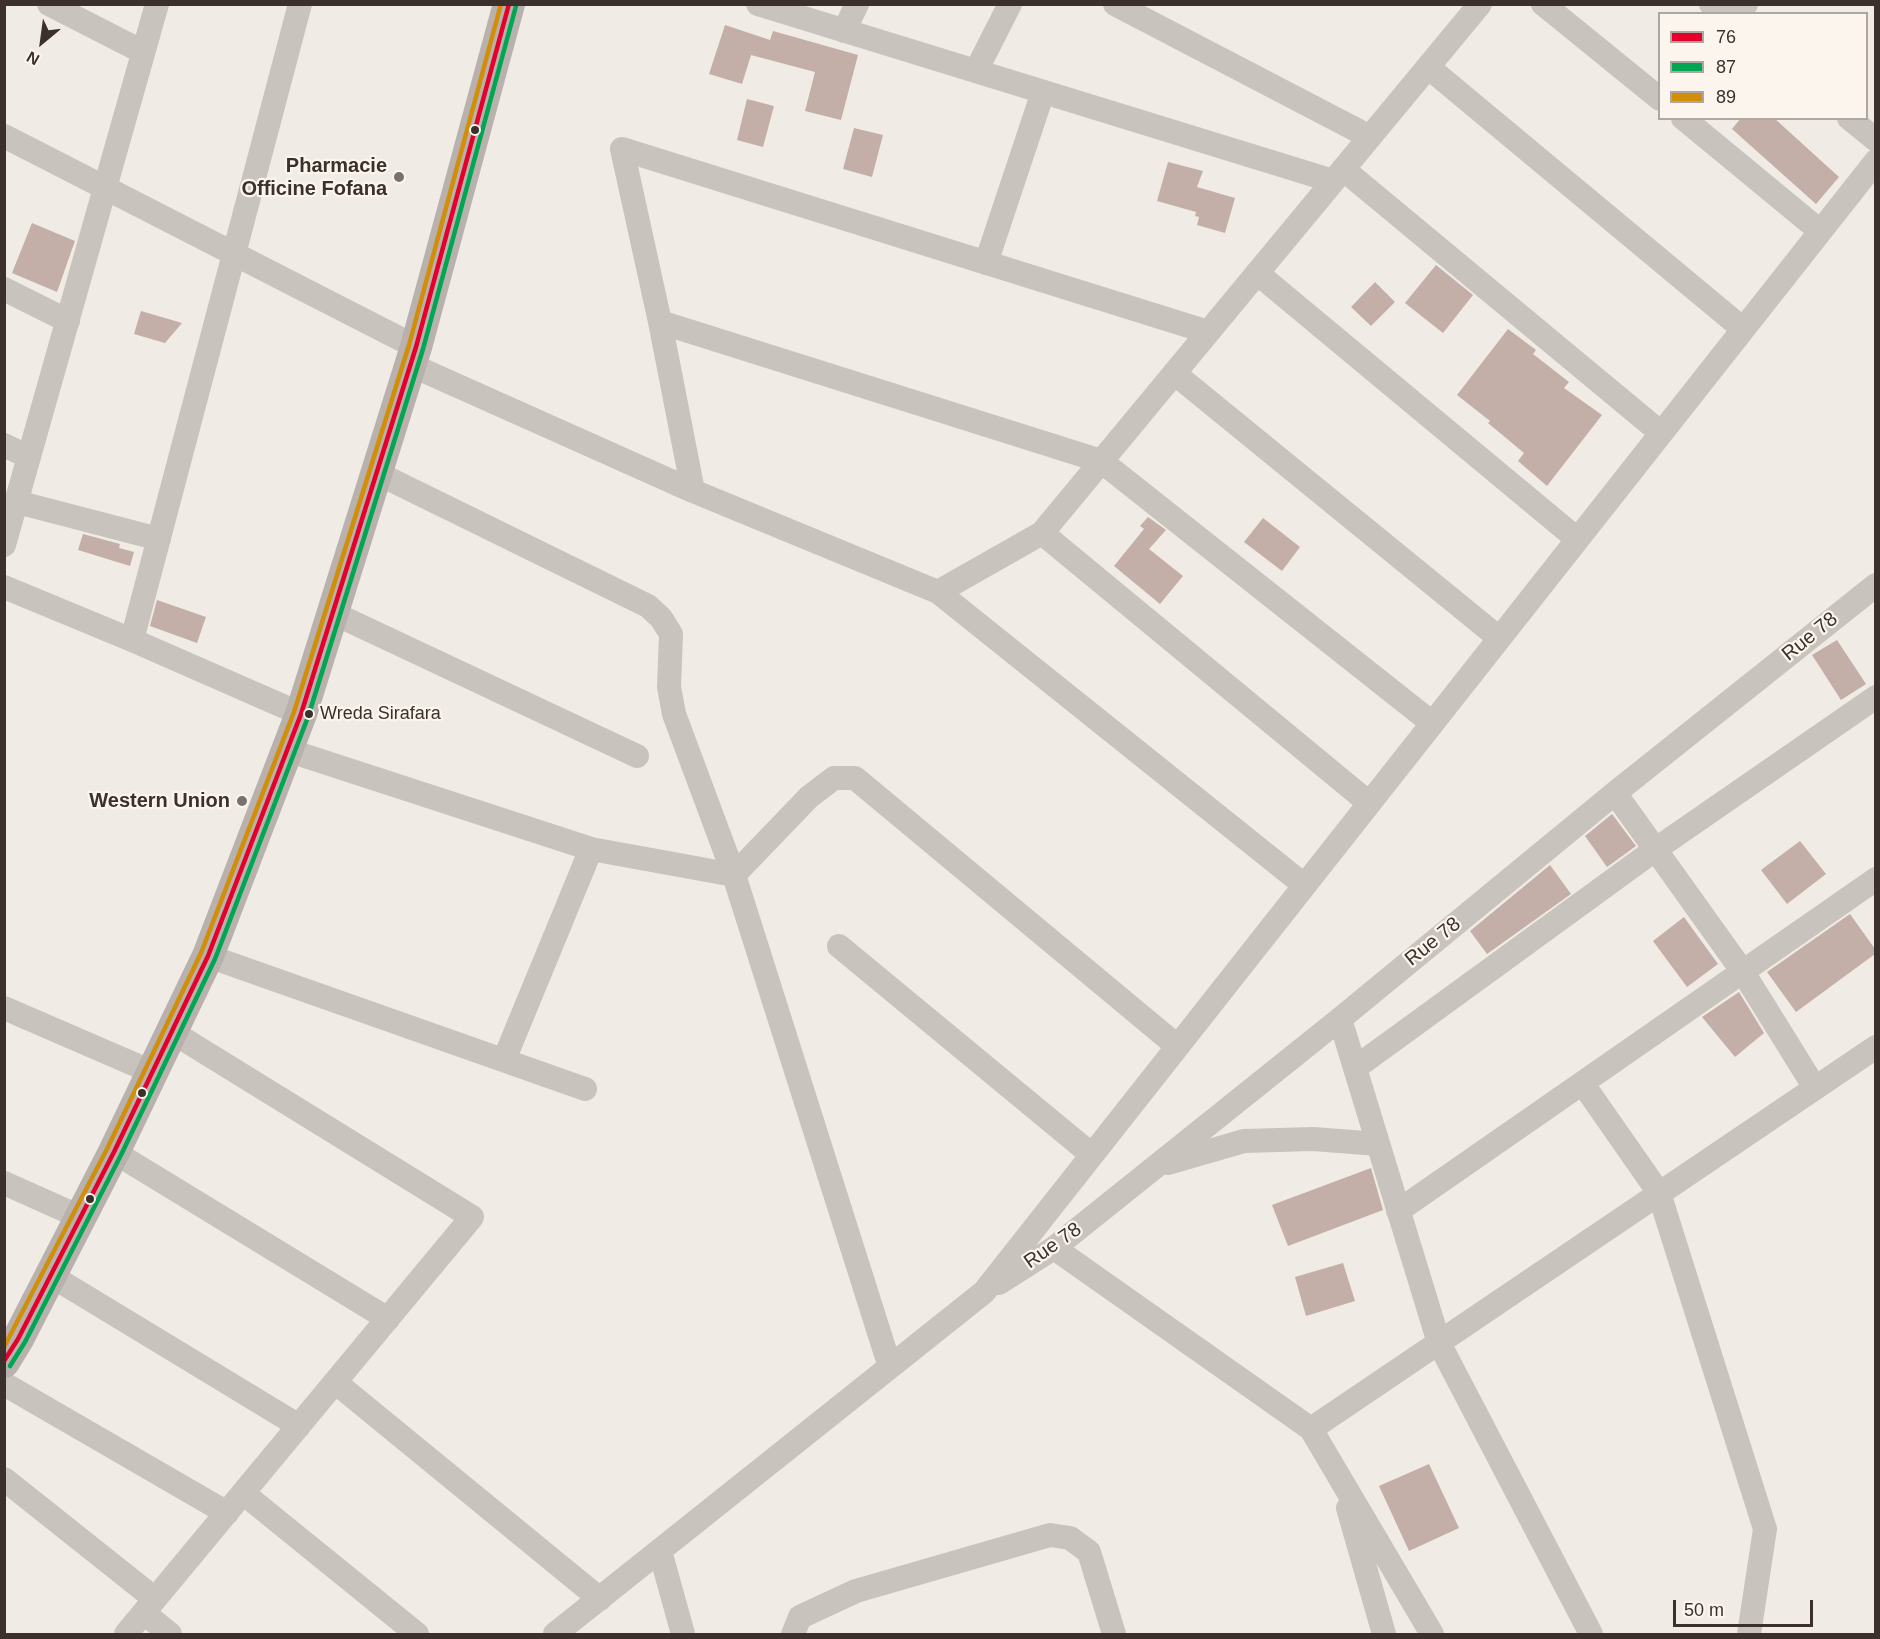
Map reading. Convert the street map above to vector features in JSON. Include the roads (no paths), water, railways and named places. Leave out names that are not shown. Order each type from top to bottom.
[{"type":"main road","points":[[9,1344],[50,1275],[114,1152],[208,956],[301,714],[414,356],[509,4]]},
{"type":"street","points":[[49,4],[143,52]]},
{"type":"street","points":[[4,545],[157,4]]},
{"type":"street","points":[[132,640],[300,4]]},
{"type":"street","points":[[759,4],[1043,92],[1338,175],[1661,433]]},
{"type":"street","points":[[844,31],[857,4]]},
{"type":"street","points":[[976,71],[1010,4]]},
{"type":"street","points":[[1115,4],[1370,137]]},
{"type":"street","points":[[1543,4],[1658,98]]},
{"type":"street","points":[[938,592],[1042,533],[1428,67],[1469,8]]},
{"type":"street","points":[[1428,67],[1743,329]]},
{"type":"street","points":[[986,263],[1043,92]]},
{"type":"street","points":[[1685,120],[1820,231]]},
{"type":"street","points":[[1851,120],[1875,140]]},
{"type":"street","points":[[4,136],[234,255],[414,356],[693,491],[938,592],[1304,885]]},
{"type":"street","points":[[693,491],[660,322],[622,149],[1208,332]]},
{"type":"street","points":[[555,1635],[984,1292],[1875,161]]},
{"type":"street","points":[[1257,273],[1577,539]]},
{"type":"street","points":[[4,289],[68,321]]},
{"type":"street","points":[[660,322],[1101,461],[1432,723]]},
{"type":"street","points":[[1174,374],[1499,638]]},
{"type":"street","points":[[4,445],[29,457]]},
{"type":"street","points":[[377,474],[648,606],[661,618],[671,634],[669,687],[674,714],[734,875],[890,1367]]},
{"type":"street","points":[[17,502],[159,539]]},
{"type":"street","points":[[1042,533],[1369,803]]},
{"type":"street","name":"Rue 78","points":[[984,1292],[1054,1248],[1875,585]]},
{"type":"street","points":[[4,587],[301,714]]},
{"type":"street","points":[[333,613],[637,756]]},
{"type":"street","points":[[1355,1068],[1656,849],[1875,697]]},
{"type":"street","points":[[287,750],[591,849],[734,875]]},
{"type":"street","points":[[734,875],[809,797],[834,778],[855,778],[1178,1046]]},
{"type":"street","points":[[1615,793],[1743,972],[1815,1088]]},
{"type":"street","points":[[504,1060],[591,849]]},
{"type":"street","points":[[1398,1211],[1875,879]]},
{"type":"street","points":[[839,946],[1092,1155]]},
{"type":"street","points":[[208,956],[585,1089]]},
{"type":"street","points":[[4,1008],[152,1072]]},
{"type":"street","points":[[1340,1019],[1439,1343],[1591,1635]]},
{"type":"street","points":[[126,1635],[472,1217],[172,1032]]},
{"type":"street","points":[[1311,1429],[1875,1047]]},
{"type":"street","points":[[1583,1084],[1659,1193],[1765,1528],[1749,1635]]},
{"type":"street","points":[[1156,1167],[1244,1142],[1312,1139],[1378,1144]]},
{"type":"street","points":[[114,1152],[388,1319]]},
{"type":"street","points":[[4,1183],[80,1217]]},
{"type":"street","points":[[1054,1248],[1311,1429],[1432,1635]]},
{"type":"street","points":[[50,1275],[299,1426]]},
{"type":"street","points":[[335,1382],[600,1599]]},
{"type":"street","points":[[4,1384],[227,1513]]},
{"type":"street","points":[[1340,1476],[1384,1635]]},
{"type":"street","points":[[4,1479],[149,1606],[170,1635]]},
{"type":"street","points":[[243,1493],[417,1635]]},
{"type":"street","points":[[793,1635],[800,1617],[856,1591],[1050,1535],[1070,1538],[1089,1552],[1114,1635]]},
{"type":"street","points":[[660,1551],[683,1635]]},
{"type":"place","name":"Pharmacie Officine Fofana","points":[[399,177]]},
{"type":"place","name":"Wreda Sirafara","points":[[309,714]]},
{"type":"place","name":"Western Union","points":[[242,801]]}]
